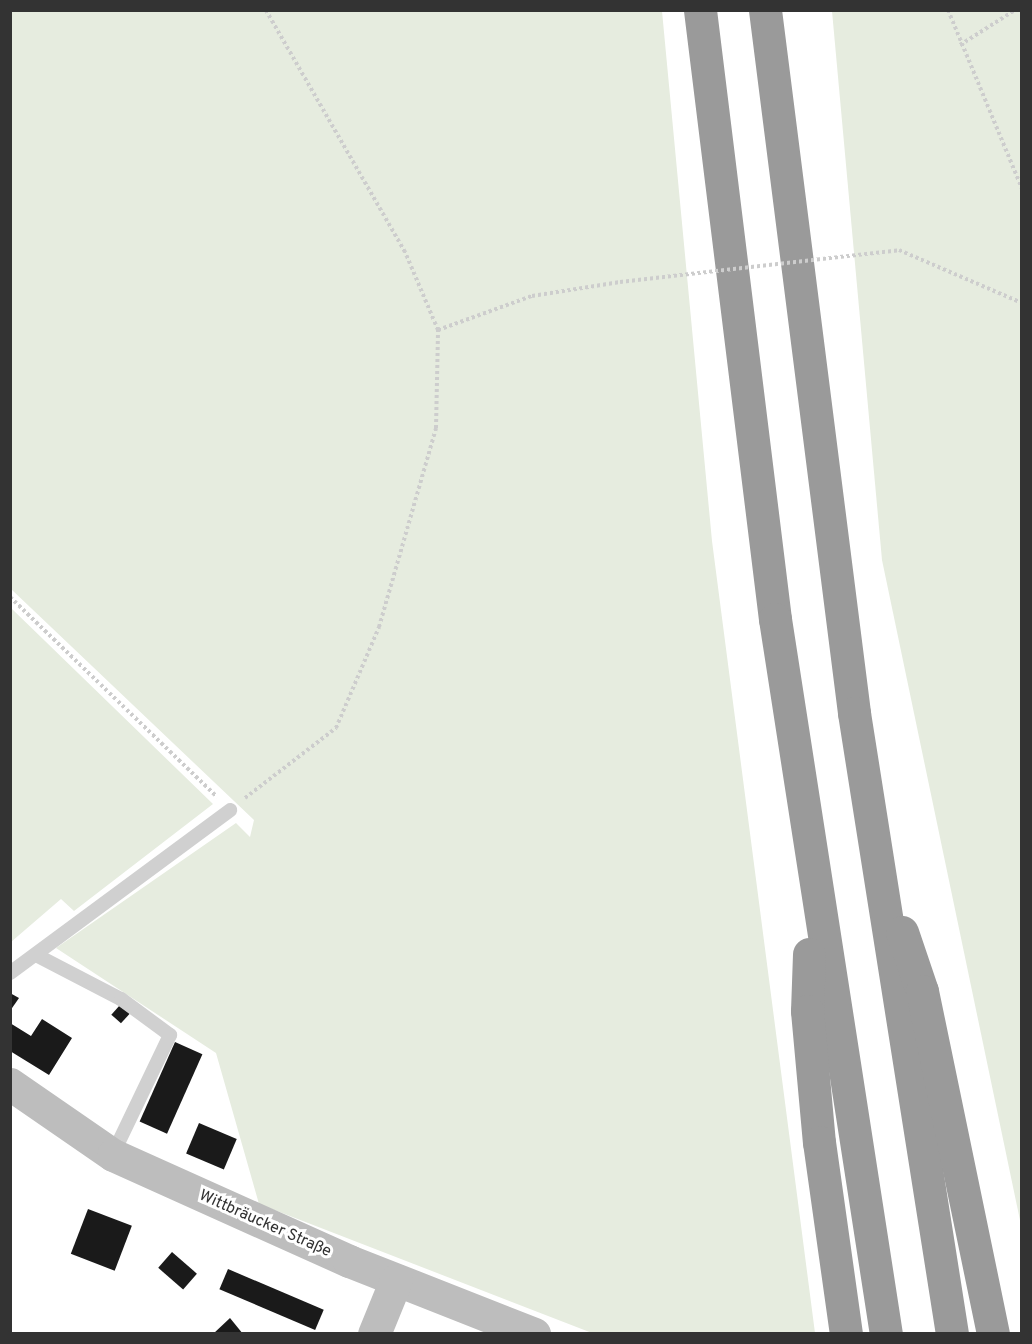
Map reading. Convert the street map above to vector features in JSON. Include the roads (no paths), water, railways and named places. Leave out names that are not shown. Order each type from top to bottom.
[{"type":"highway","points":[[700,10],[741,369],[811,869],[886,1334]]},
{"type":"highway","points":[[765,10],[811,397],[874,851],[952,1334]]},
{"type":"highway","points":[[874,851],[922,991],[993,1334]]},
{"type":"highway","points":[[811,869],[807,1011],[819,1142],[846,1334]]},
{"type":"main road","name":"Wittbräucker Straße","points":[[10,1084],[113,1155],[396,1280],[534,1334]]},
{"type":"main road","points":[[374,1334],[396,1280]]},
{"type":"lane","points":[[10,973],[230,810]]},
{"type":"lane","points":[[36,955],[121,999],[170,1035],[113,1155]]}]
